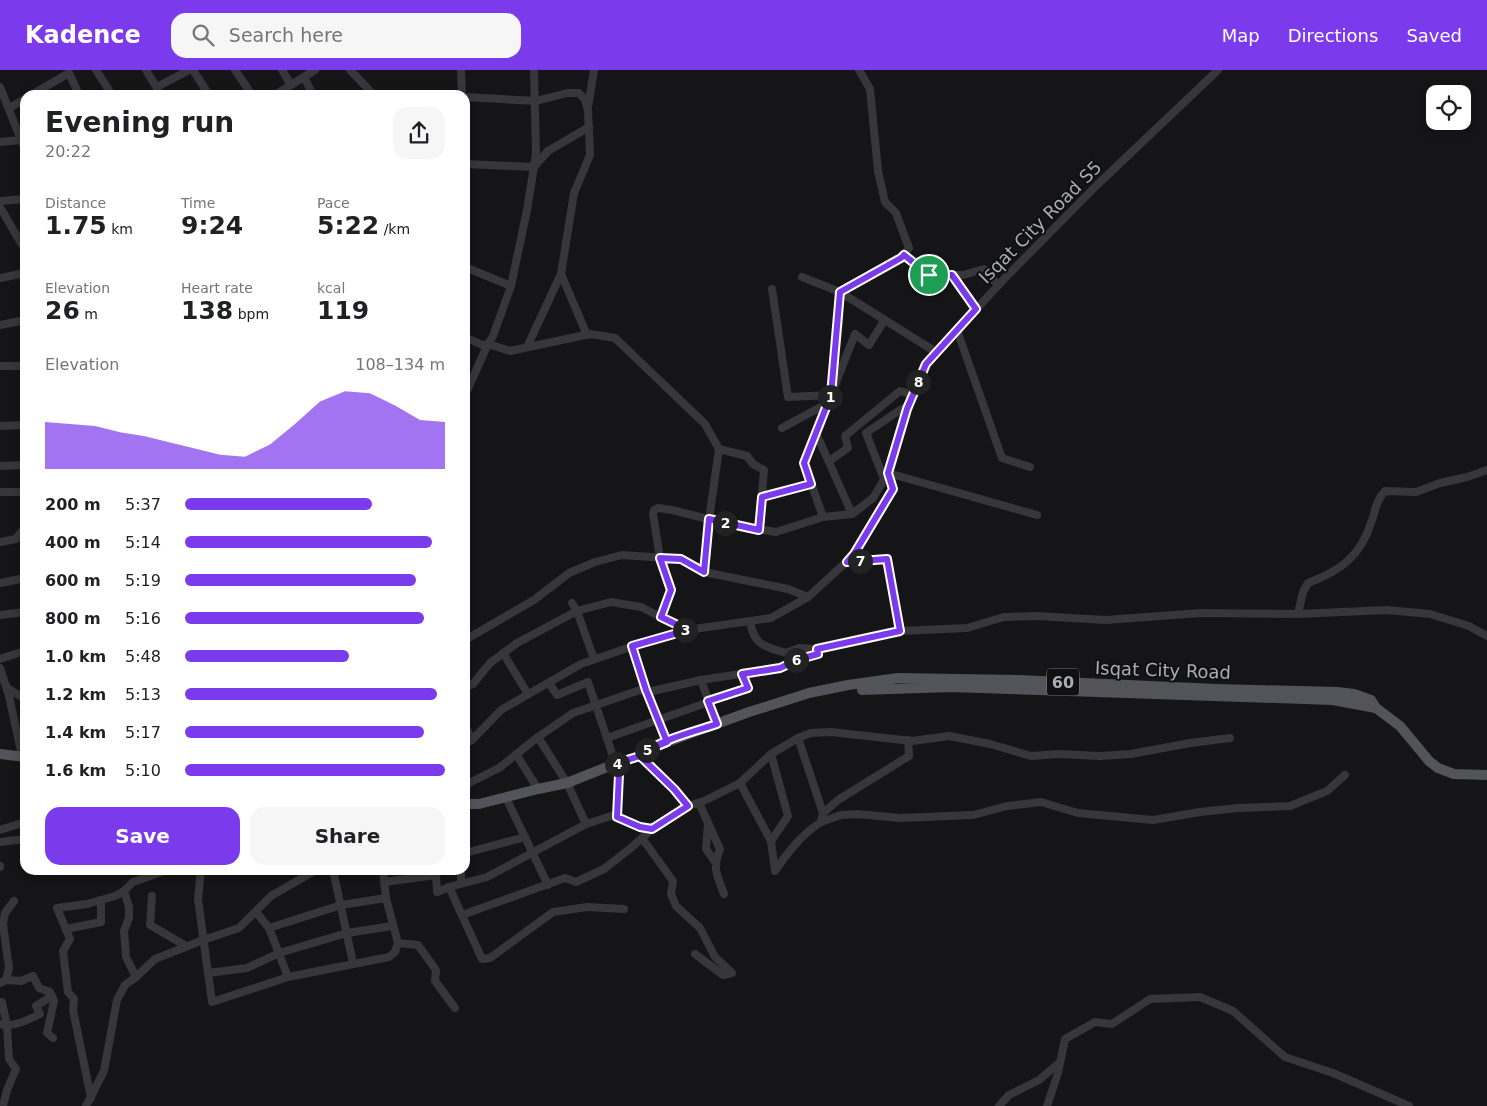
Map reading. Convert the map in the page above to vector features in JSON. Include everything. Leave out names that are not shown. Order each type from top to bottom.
[{"type":"main road","name":"60","points":[[470,804],[479,804],[568,783],[617,763],[640,756],[645,751],[667,742],[749,712],[812,696],[861,690],[950,686],[1333,700],[1376,708],[1400,726],[1429,762],[1438,768],[1454,774],[1487,775]]},
{"type":"main road","points":[[0,754],[20,756]]},
{"type":"street","points":[[96,70],[109,90]]},
{"type":"street","points":[[146,70],[156,88],[189,70]]},
{"type":"street","points":[[193,70],[206,90]]},
{"type":"street","points":[[235,70],[249,90]]},
{"type":"street","points":[[282,70],[291,85]]},
{"type":"street","points":[[283,90],[315,70]]},
{"type":"street","points":[[350,70],[369,90]]},
{"type":"street","points":[[461,70],[463,90]]},
{"type":"street","points":[[470,384],[493,336],[511,286],[528,210],[536,154],[534,70]]},
{"type":"street","points":[[527,348],[562,274],[574,193],[590,155],[588,111],[594,70]]},
{"type":"street","points":[[840,292],[901,258],[909,248],[896,213],[885,202],[878,171],[870,89],[859,70]]},
{"type":"street","name":"Isqat City Road S5","points":[[470,740],[500,710],[581,664],[632,646],[688,630],[771,618],[808,597],[854,554],[893,489],[886,476],[909,404],[926,364],[998,285],[1096,185],[1218,70]]},
{"type":"street","points":[[40,90],[72,72],[77,90]]},
{"type":"street","points":[[304,77],[310,90]]},
{"type":"street","points":[[0,87],[20,137]]},
{"type":"street","points":[[470,96],[536,101],[567,93],[579,93],[585,100],[588,111]]},
{"type":"street","points":[[9,108],[20,102]]},
{"type":"street","points":[[534,167],[548,151],[588,127]]},
{"type":"street","points":[[0,142],[20,140]]},
{"type":"street","points":[[470,164],[534,167]]},
{"type":"street","points":[[0,201],[20,199]]},
{"type":"street","points":[[0,206],[20,241]]},
{"type":"street","points":[[904,255],[929,275],[963,276],[984,269],[998,285]]},
{"type":"street","points":[[470,269],[511,286]]},
{"type":"street","points":[[562,274],[587,335]]},
{"type":"street","points":[[0,278],[20,275]]},
{"type":"street","points":[[952,275],[976,309]]},
{"type":"street","points":[[802,277],[840,292],[936,352]]},
{"type":"street","points":[[772,289],[788,398],[831,395]]},
{"type":"street","points":[[831,395],[840,292]]},
{"type":"street","points":[[0,325],[20,321]]},
{"type":"street","points":[[823,517],[804,463],[855,334],[869,345],[884,321]]},
{"type":"street","points":[[957,330],[1002,458],[1030,467]]},
{"type":"street","points":[[470,339],[482,345],[488,344],[510,351],[587,335],[615,338],[705,424],[719,449],[704,572]]},
{"type":"street","points":[[0,366],[20,366]]},
{"type":"street","points":[[829,461],[848,448],[845,436],[900,391],[913,395]]},
{"type":"street","points":[[782,428],[828,403]]},
{"type":"street","points":[[886,476],[866,433],[909,404]]},
{"type":"street","points":[[0,426],[20,425]]},
{"type":"street","points":[[816,433],[852,514]]},
{"type":"street","points":[[719,449],[747,456],[753,464],[764,470],[759,530]]},
{"type":"street","points":[[0,466],[20,465]]},
{"type":"street","points":[[1298,614],[1303,592],[1308,583],[1327,576],[1349,562],[1371,524],[1378,499],[1385,491],[1416,492],[1487,470]]},
{"type":"street","points":[[661,617],[671,590],[660,558],[654,510],[658,508],[672,510],[759,530],[776,532],[823,517],[852,514],[873,498],[886,476]]},
{"type":"street","points":[[886,476],[1037,515]]},
{"type":"street","points":[[762,497],[811,484]]},
{"type":"street","points":[[0,492],[20,492]]},
{"type":"street","points":[[0,542],[16,539],[20,534]]},
{"type":"street","points":[[470,637],[534,600],[569,573],[595,562],[622,555],[681,559],[704,572],[788,589],[808,597]]},
{"type":"street","points":[[847,562],[887,559],[900,631]]},
{"type":"street","points":[[0,583],[20,579]]},
{"type":"street","points":[[470,685],[490,663],[517,643],[577,611],[611,602],[640,607],[688,630]]},
{"type":"street","points":[[572,603],[577,611],[594,659]]},
{"type":"street","points":[[750,621],[752,636],[763,645],[786,653],[798,648],[817,649],[900,631],[967,628],[1004,617],[1036,616],[1106,620],[1202,613],[1298,614],[1387,610],[1430,614],[1469,626],[1487,636]]},
{"type":"street","points":[[0,615],[20,613]]},
{"type":"street","points":[[632,646],[646,690],[667,742]]},
{"type":"street","points":[[470,782],[498,768],[573,713],[640,690],[648,692],[701,680],[780,668],[800,659],[818,654],[817,649]]},
{"type":"street","points":[[0,659],[20,653]]},
{"type":"street","points":[[503,653],[528,694]]},
{"type":"street","points":[[1,672],[20,742]]},
{"type":"street","points":[[606,738],[748,688],[742,674]]},
{"type":"street","points":[[701,680],[717,724]]},
{"type":"street","points":[[549,682],[557,695],[588,682],[606,738],[617,763],[619,774],[617,817]]},
{"type":"street","points":[[6,688],[20,697]]},
{"type":"street","points":[[462,915],[565,878],[576,882],[604,869],[652,829],[688,806],[699,803],[740,783],[771,754],[798,738],[811,733],[831,732],[908,740],[949,736],[990,744],[1030,756],[1132,754],[1190,743],[1230,738]]},
{"type":"street","points":[[538,737],[568,783],[586,824]]},
{"type":"street","points":[[798,738],[823,813],[821,822]]},
{"type":"street","points":[[823,813],[838,800],[909,756],[908,740]]},
{"type":"street","points":[[516,754],[538,789]]},
{"type":"street","points":[[771,754],[788,816],[771,841]]},
{"type":"street","points":[[640,756],[674,789],[688,806]]},
{"type":"street","points":[[740,783],[771,841],[775,871],[808,830],[821,822],[840,816],[857,814],[900,818],[973,815],[1007,806],[1041,802],[1078,813],[1153,820],[1209,811],[1290,806],[1327,791],[1345,775]]},
{"type":"street","points":[[506,798],[531,854],[548,885]]},
{"type":"street","points":[[699,803],[720,849],[715,862],[716,873],[724,894]]},
{"type":"street","points":[[384,882],[436,875],[437,892],[461,883],[487,877],[586,824],[611,816],[640,827],[652,829]]},
{"type":"street","points":[[708,821],[706,849],[715,862]]},
{"type":"street","points":[[0,830],[20,824]]},
{"type":"street","points":[[470,852],[524,837]]},
{"type":"street","points":[[642,838],[673,881],[671,894],[676,906],[700,928],[715,957],[732,973],[723,975],[695,954]]},
{"type":"street","points":[[0,842],[20,840]]},
{"type":"street","points":[[91,1098],[73,1010],[74,999],[68,992],[63,952],[70,938],[57,908],[88,904],[116,896],[133,882],[153,875]]},
{"type":"street","points":[[200,875],[198,899],[212,1002],[288,977],[389,957],[395,952],[398,943],[392,926],[383,875]]},
{"type":"street","points":[[86,1106],[104,1071],[117,1000],[125,985],[155,960],[186,946],[239,928],[271,896],[307,875]]},
{"type":"street","points":[[334,875],[353,963]]},
{"type":"street","points":[[461,875],[461,883]]},
{"type":"street","points":[[449,887],[482,959],[490,958],[553,912],[587,907],[624,909]]},
{"type":"street","points":[[124,891],[129,907],[129,918],[124,931],[126,956],[136,977]]},
{"type":"street","points":[[152,896],[150,925],[186,946]]},
{"type":"street","points":[[270,928],[340,905],[386,898]]},
{"type":"street","points":[[66,929],[101,922],[101,900]]},
{"type":"street","points":[[14,901],[5,913],[1,923],[9,968],[3,981],[21,981],[33,976],[39,988],[50,992],[54,1001],[47,1034],[54,1038]]},
{"type":"street","points":[[256,912],[270,928],[288,977]]},
{"type":"street","points":[[208,973],[247,968],[279,953],[347,933],[392,926]]},
{"type":"street","points":[[398,943],[418,946],[436,970],[435,981],[455,1008]]},
{"type":"street","points":[[4,1025],[30,1019],[40,1014],[36,1006],[52,996]]},
{"type":"street","points":[[1047,1106],[1065,1039],[1095,1022],[1112,1024],[1150,999],[1200,997],[1232,1011],[1285,1056],[1333,1073],[1409,1106]]},
{"type":"street","points":[[0,1002],[2,1002],[9,1059],[16,1069],[7,1090],[3,1106]]},
{"type":"street","points":[[999,1106],[1009,1095],[1039,1080],[1059,1063]]},
{"type":"route","points":[[929,275],[904,255],[840,292],[831,395],[804,463],[811,484],[762,497],[759,530],[709,519],[704,572],[681,559],[660,558],[671,590],[661,617],[688,630],[632,646],[646,690],[667,742],[645,751],[640,756],[617,763],[619,774],[617,817],[640,827],[652,829],[688,806],[674,789],[640,756],[645,751],[717,724],[708,701],[748,688],[742,674],[780,668],[800,659],[818,654],[817,649],[900,631],[887,559],[847,562],[854,554],[893,489],[888,473],[907,409],[926,364],[976,309],[952,275],[929,275]]}]
